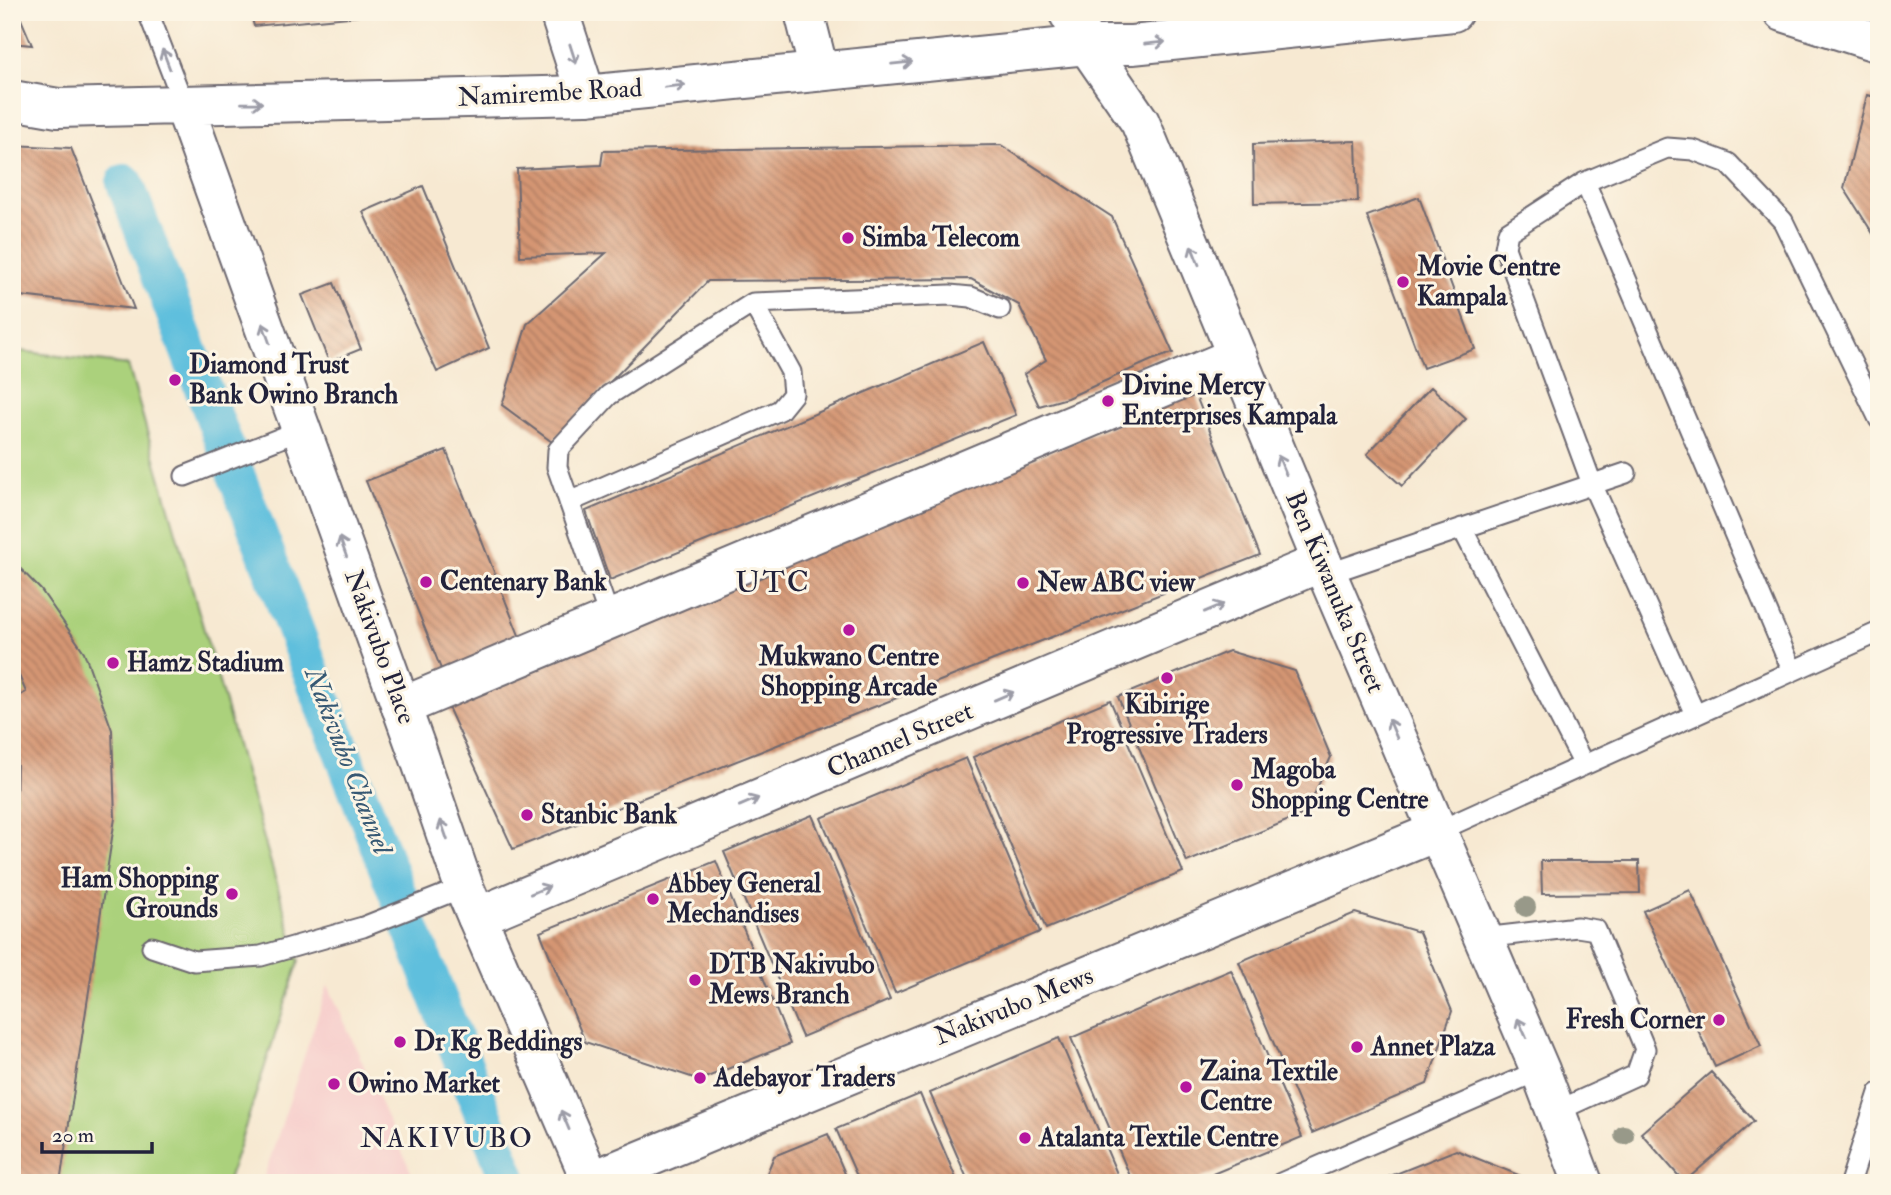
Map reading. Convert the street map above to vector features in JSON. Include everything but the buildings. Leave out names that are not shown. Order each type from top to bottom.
[{"type":"main road","points":[[559,12],[586,95]]},
{"type":"main road","points":[[804,12],[819,71]]},
{"type":"main road","name":"Ben Kiwanuka Street","points":[[1068,12],[1087,45],[1140,122],[1436,832],[1540,1070],[1583,1183]]},
{"type":"main road","name":"Namirembe Road","points":[[12,100],[58,107],[586,95],[1087,45],[1132,45],[1453,12]]},
{"type":"main road","points":[[1783,12],[1879,43]]},
{"type":"main road","name":"Nakivubo Place","points":[[184,105],[470,902],[592,1182]]},
{"type":"main road","points":[[401,707],[1237,356]]},
{"type":"main road","name":"Channel Street","points":[[470,902],[1325,568]]},
{"type":"main road","name":"Nakivubo Mews","points":[[592,1182],[1436,832]]},
{"type":"lane","points":[[148,12],[184,105]]},
{"type":"lane","points":[[1695,715],[1592,484],[1505,248],[1508,232],[1585,181],[1667,148],[1693,150],[1728,163],[1783,221],[1879,419]]},
{"type":"lane","points":[[1585,181],[1792,670]]},
{"type":"lane","points":[[610,619],[557,467],[558,450],[609,395],[753,303],[950,295],[971,297],[1000,309]]},
{"type":"lane","points":[[569,502],[780,410],[793,394],[791,372],[753,303]]},
{"type":"lane","points":[[185,477],[301,430]]},
{"type":"lane","points":[[1325,568],[1462,528],[1626,473]]},
{"type":"lane","points":[[1462,528],[1584,765]]},
{"type":"lane","points":[[1436,832],[1879,632]]},
{"type":"lane","points":[[152,947],[194,961],[261,956],[363,927],[421,905],[470,902]]},
{"type":"lane","points":[[1483,938],[1577,927],[1596,930],[1645,1049],[1636,1076],[1555,1112]]},
{"type":"lane","points":[[1292,1181],[1540,1070]]},
{"type":"lane","points":[[1850,1183],[1879,1093]]},
{"type":"shaded area","name":"Owino Market","points":[[328,985],[416,1183],[262,1183]]},
{"type":"green space","name":"Hamz Stadium","points":[[12,350],[128,365],[299,961],[227,1183],[12,1183]]},
{"type":"waterway","name":"Nakivubo Channel","points":[[125,183],[510,1183]]},
{"type":"place","name":"Simba Telecom","points":[[848,238]]},
{"type":"place","name":"Movie Centre Kampala","points":[[1403,282]]},
{"type":"place","name":"Diamond Trust Bank Owino Branch","points":[[175,380]]},
{"type":"place","name":"Divine Mercy Enterprises Kampala","points":[[1108,401]]},
{"type":"place","name":"Centenary Bank","points":[[426,582]]},
{"type":"place","name":"New ABC view","points":[[1023,583]]},
{"type":"place","name":"Mukwano Centre Shopping Arcade","points":[[849,630]]},
{"type":"place","name":"Hamz Stadium","points":[[113,663]]},
{"type":"place","name":"Kibirige Progressive Traders","points":[[1167,678]]},
{"type":"place","name":"Magoba Shopping Centre","points":[[1237,785]]},
{"type":"place","name":"Stanbic Bank","points":[[527,815]]},
{"type":"place","name":"Ham Shopping Grounds","points":[[232,894]]},
{"type":"place","name":"Abbey General Mechandises","points":[[653,899]]},
{"type":"place","name":"DTB Nakivubo Mews Branch","points":[[695,980]]},
{"type":"place","name":"Fresh Corner","points":[[1719,1020]]},
{"type":"place","name":"Dr Kg Beddings","points":[[400,1042]]},
{"type":"place","name":"Annet Plaza","points":[[1357,1047]]},
{"type":"place","name":"Adebayor Traders","points":[[700,1078]]},
{"type":"place","name":"Owino Market","points":[[334,1084]]},
{"type":"place","name":"Zaina Textile Centre","points":[[1186,1087]]},
{"type":"place","name":"Atalanta Textile Centre","points":[[1025,1138]]},
{"type":"district","name":"UTC","points":[[773,582]]},
{"type":"district","name":"NAKIVUBO","points":[[447,1138]]}]
